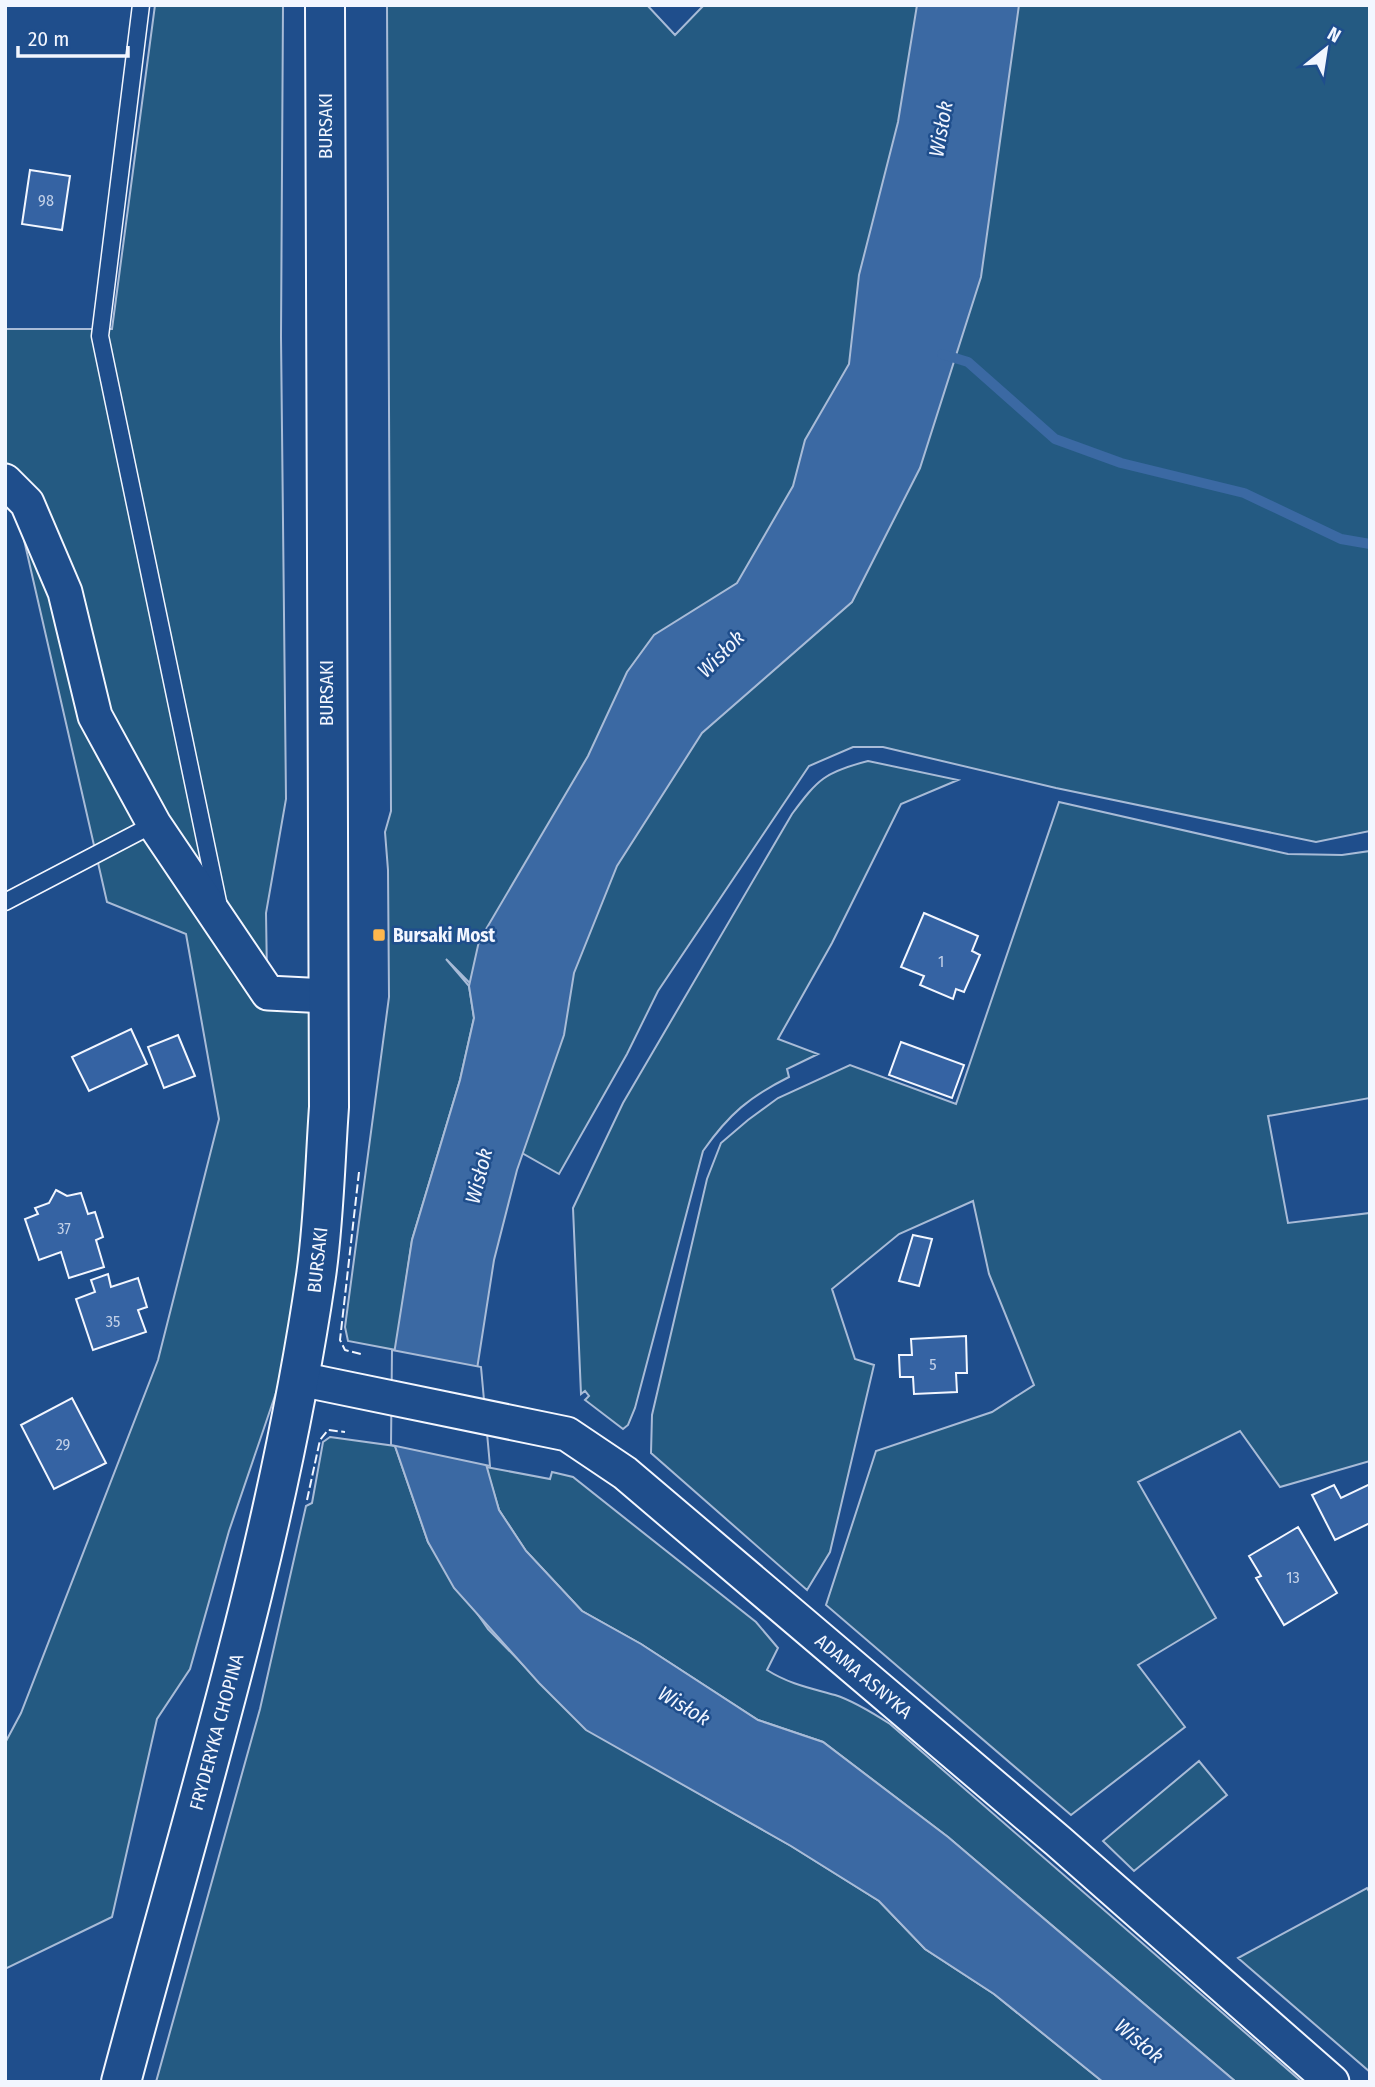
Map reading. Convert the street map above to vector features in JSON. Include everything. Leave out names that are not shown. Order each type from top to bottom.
[{"type":"street","name":"BURSAKI","points":[[318,1383],[317,1272],[330,1107],[327,996],[325,5]]},
{"type":"street","points":[[5,481],[27,503],[65,592],[95,716],[154,824],[268,993],[327,996]]},
{"type":"street","name":"ADAMA ASNYKA","points":[[318,1383],[567,1434],[625,1473],[1065,1847],[1332,2082]]},
{"type":"street","name":"FRYDERYKA CHOPINA","points":[[121,2082],[228,1691],[318,1383]]},
{"type":"lane","points":[[141,5],[100,336],[223,928]]},
{"type":"lane","points":[[5,902],[154,824]]},
{"type":"shaded area","points":[[155,5],[283,5],[281,337],[286,799],[266,913],[267,976],[327,996],[329,1107],[279,1384],[229,1531],[190,1669],[157,1719],[112,1917],[5,1969],[5,1743],[21,1713],[158,1360],[219,1119],[186,934],[107,902],[5,457],[5,329],[112,329]]},
{"type":"shaded area","points":[[387,5],[647,5],[675,35],[704,5],[1370,5],[1370,831],[1316,842],[1056,788],[883,747],[853,747],[809,766],[658,991],[627,1054],[559,1174],[508,1145],[536,1050],[446,959],[469,986],[474,1018],[460,1080],[412,1240],[396,1350],[348,1341],[345,1327],[389,997],[385,832],[391,811]]},
{"type":"shaded area","points":[[868,761],[958,780],[901,804],[832,943],[778,1039],[818,1054],[787,1069],[789,1077],[741,1108],[703,1151],[635,1408],[628,1425],[623,1429],[585,1400],[589,1396],[585,1391],[581,1394],[573,1208],[623,1103],[792,814],[824,778]]},
{"type":"shaded area","points":[[1059,802],[1288,854],[1342,855],[1370,851],[1370,1098],[1268,1116],[1288,1223],[1370,1213],[1370,1461],[1280,1487],[1240,1431],[1138,1482],[1216,1618],[1138,1665],[1185,1727],[1071,1815],[826,1605],[876,1451],[992,1412],[1034,1385],[989,1274],[973,1201],[899,1234],[832,1289],[855,1359],[874,1365],[830,1552],[807,1590],[651,1453],[652,1415],[707,1179],[721,1143],[778,1098],[850,1065],[956,1104]]},
{"type":"shaded area","points":[[330,1437],[395,1446],[428,1542],[488,1629],[586,1729],[791,1846],[879,1901],[925,1949],[994,1994],[1103,2082],[156,2082],[260,1709],[306,1506],[312,1503],[323,1442]]},
{"type":"shaded area","points":[[486,1467],[550,1479],[552,1472],[573,1477],[756,1622],[778,1648],[767,1670],[792,1682],[849,1701],[890,1724],[1302,2082],[1236,2082],[948,1837],[823,1742],[758,1720],[641,1644],[582,1611],[526,1551],[499,1510]]},
{"type":"shaded area","points":[[1199,1761],[1227,1795],[1134,1871],[1103,1841]]},
{"type":"shaded area","points":[[1367,1888],[1370,1893],[1370,2072],[1238,1958]]},
{"type":"water","name":"Wisłok","points":[[917,5],[1019,5],[981,277],[920,468],[852,602],[702,733],[617,866],[574,973],[564,1035],[517,1170],[494,1260],[477,1369],[486,1464],[499,1510],[526,1551],[582,1611],[641,1644],[758,1720],[823,1742],[948,1837],[1236,2082],[1103,2082],[994,1994],[925,1949],[879,1901],[791,1846],[586,1730],[539,1683],[454,1588],[428,1542],[395,1446],[394,1354],[412,1240],[460,1080],[474,1018],[469,986],[479,941],[588,756],[627,672],[654,635],[737,583],[793,486],[805,440],[849,364],[859,275],[898,122]]},
{"type":"pier","points":[[392,1350],[481,1367],[490,1466],[391,1445]]},
{"type":"building","points":[[30,170],[70,176],[62,230],[22,224]]},
{"type":"building","points":[[924,913],[978,936],[972,951],[980,955],[964,992],[956,989],[953,999],[920,985],[924,976],[901,967]]},
{"type":"building","points":[[131,1029],[147,1064],[89,1091],[72,1057]]},
{"type":"building","points":[[178,1035],[195,1076],[164,1088],[148,1047]]},
{"type":"building","points":[[901,1042],[964,1065],[952,1098],[889,1075]]},
{"type":"building","points":[[56,1190],[67,1196],[81,1193],[88,1214],[95,1212],[103,1237],[96,1240],[104,1267],[69,1278],[61,1252],[39,1260],[25,1219],[38,1214],[35,1208],[49,1203]]},
{"type":"building","points":[[913,1235],[932,1239],[919,1286],[899,1281]]},
{"type":"building","points":[[108,1274],[111,1287],[138,1278],[147,1307],[138,1310],[146,1332],[93,1350],[76,1299],[95,1292],[91,1280]]},
{"type":"building","points":[[966,1336],[967,1373],[956,1373],[957,1392],[914,1394],[913,1377],[900,1377],[899,1355],[912,1355],[911,1339]]},
{"type":"building","points":[[72,1398],[106,1463],[54,1489],[21,1425]]},
{"type":"building","points":[[1370,1484],[1370,1523],[1335,1540],[1312,1495],[1334,1485],[1341,1498]]},
{"type":"building","points":[[1298,1527],[1337,1593],[1284,1625],[1256,1578],[1261,1576],[1249,1556]]},
{"type":"waterway","points":[[942,354],[968,362],[1055,439],[1121,463],[1244,493],[1341,539],[1370,544]]},
{"type":"fence","points":[[359,1172],[340,1340],[345,1350],[361,1354]]},
{"type":"fence","points":[[307,1500],[320,1440],[328,1430],[345,1432]]},
{"type":"place","name":"Bursaki Most","points":[[379,935]]}]
